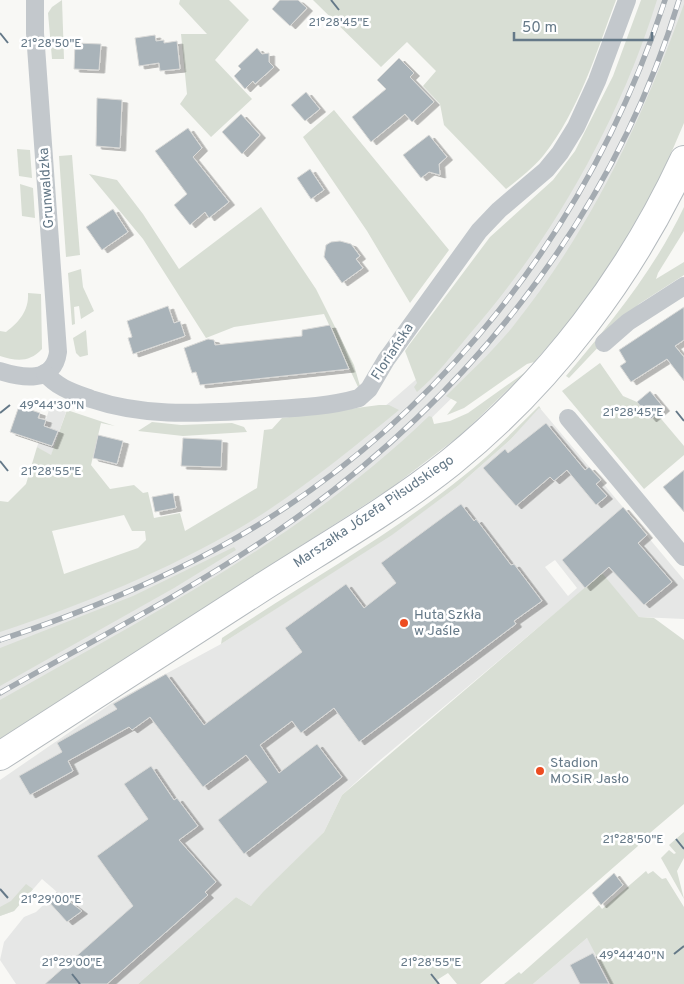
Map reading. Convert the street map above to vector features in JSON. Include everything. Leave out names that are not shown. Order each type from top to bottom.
[{"type":"main road","name":"Marszałka Józefa Piłsudskiego","points":[[0,756],[385,508],[457,456],[524,394],[587,322],[631,260],[684,160]]},
{"type":"street","name":"Grunwaldzka","points":[[35,0],[35,33],[58,337],[57,359],[46,373]]},
{"type":"street","name":"Floriańska","points":[[46,373],[60,388],[88,398],[128,410],[165,414],[277,409],[359,398],[369,389],[386,360],[479,231],[499,210],[546,170],[560,153],[579,120],[597,81],[627,0]]},
{"type":"street","points":[[604,343],[628,322],[684,286]]},
{"type":"street","points":[[0,371],[24,378],[46,373]]},
{"type":"street","points":[[568,418],[684,557]]},
{"type":"shaded area","points":[[62,0],[64,59],[52,59],[48,13],[52,7]]},
{"type":"shaded area","points":[[180,0],[229,0],[249,20],[215,60],[252,99],[211,137],[180,104],[187,94],[181,34],[207,34],[179,4]]},
{"type":"shaded area","points":[[313,0],[616,0],[586,81],[556,139],[530,170],[506,189],[444,125],[440,104],[423,86],[436,71],[407,42],[381,67]]},
{"type":"shaded area","points":[[641,0],[657,0],[623,90],[603,135],[580,178],[555,220],[499,299],[444,365],[417,392],[414,387],[417,383],[405,351],[490,237],[553,180],[575,151],[613,76]]},
{"type":"shaded area","points":[[653,0],[684,0],[684,11],[640,127],[558,272],[464,386],[408,441],[354,487],[0,727],[0,617],[276,491],[390,402],[443,356],[536,242]]},
{"type":"shaded area","points":[[684,4],[684,123],[651,196],[612,263],[573,318],[534,362],[527,364],[464,408],[447,415],[457,402],[446,396],[514,325],[568,250],[591,211],[651,89]]},
{"type":"shaded area","points":[[334,110],[449,250],[410,303],[367,231],[303,137]]},
{"type":"shaded area","points":[[17,149],[30,150],[32,178],[19,176]]},
{"type":"shaded area","points":[[72,155],[80,255],[66,257],[59,156]]},
{"type":"shaded area","points":[[89,174],[117,180],[143,214],[179,269],[261,207],[316,289],[354,365],[360,386],[358,387],[324,314],[234,327],[206,338],[143,239]]},
{"type":"shaded area","points":[[20,184],[33,188],[35,218],[22,216]]},
{"type":"shaded area","points":[[684,207],[684,231],[656,279],[684,262],[684,275],[639,304],[569,378],[566,376],[615,316],[646,274]]},
{"type":"shaded area","points":[[81,269],[83,287],[94,311],[81,319],[79,306],[74,307],[75,324],[72,325],[68,273]]},
{"type":"shaded area","points":[[28,293],[41,294],[42,349],[32,357],[22,360],[0,356],[0,331],[6,332],[22,316],[27,305]]},
{"type":"shaded area","points":[[86,330],[88,355],[80,357],[76,353],[73,338]]},
{"type":"shaded area","points":[[600,363],[623,396],[637,402],[651,419],[657,414],[684,446],[684,455],[644,489],[562,391]]},
{"type":"shaded area","points":[[527,371],[462,434],[391,488],[0,739],[0,700],[169,605],[278,537],[381,459],[429,416],[432,417],[434,424],[450,421],[468,413]]},
{"type":"shaded area","points":[[379,405],[389,405],[399,410],[303,486],[243,526],[154,572],[63,610],[0,632],[0,501],[8,502],[26,484],[37,447],[51,455],[67,410],[115,426],[101,423],[91,465],[110,489],[134,485],[143,493],[148,492],[154,518],[180,513],[185,531],[257,488],[264,430],[272,429],[282,418]],"holes":[[[124,515],[132,531],[145,531],[146,540],[138,548],[64,574],[52,531]]]},
{"type":"shaded area","points":[[539,406],[541,409],[539,408],[511,439],[458,486],[392,535],[221,644],[222,638],[373,541],[432,500],[481,461]]},
{"type":"shaded area","points":[[50,407],[66,412],[51,456],[37,447]]},
{"type":"shaded area","points":[[539,407],[684,580],[684,619],[639,617],[602,574],[379,761],[342,795],[324,832],[251,906],[236,897],[138,984],[16,984],[0,960],[4,942],[24,917],[36,912],[57,892],[42,879],[14,911],[0,916],[0,780],[112,703],[221,644],[392,534],[458,486],[511,439]],"holes":[[[555,560],[577,588],[568,596],[545,567]]]},
{"type":"shaded area","points":[[152,422],[181,425],[232,423],[244,427],[247,432],[183,436],[138,431]]},
{"type":"shaded area","points":[[234,547],[236,550],[174,588],[0,686],[0,648],[133,596]]},
{"type":"shaded area","name":"Stadion MOSiR Jasło","points":[[602,573],[639,617],[654,618],[684,640],[684,804],[637,844],[638,846],[480,984],[457,984],[448,973],[437,980],[440,984],[138,984],[236,897],[251,906],[324,832],[342,795]]},
{"type":"shaded area","points":[[684,832],[684,858],[677,871],[684,899],[661,858],[669,850],[674,854],[676,853],[669,845]]},
{"type":"shaded area","points":[[646,871],[648,874],[653,871],[662,879],[666,878],[684,907],[684,984],[611,984],[587,938],[533,984],[504,984],[519,972],[521,974],[599,905],[602,909]]},
{"type":"shaded area","points":[[26,884],[33,889],[14,911],[0,916],[0,907],[11,901]]},
{"type":"shaded area","points":[[587,938],[628,984],[533,984]]},
{"type":"building","points":[[280,0],[298,0],[307,8],[290,26],[272,9]]},
{"type":"building","points":[[155,35],[156,41],[164,40],[164,43],[177,41],[180,69],[160,71],[159,63],[139,66],[135,38]]},
{"type":"building","points":[[75,43],[101,44],[99,70],[74,69]]},
{"type":"building","points":[[257,48],[262,54],[269,53],[269,62],[274,67],[255,84],[253,81],[245,89],[234,76],[241,69],[238,66]]},
{"type":"building","points":[[399,58],[414,73],[410,77],[434,102],[412,122],[405,114],[371,142],[352,117],[386,89],[377,80]]},
{"type":"building","points":[[306,92],[320,109],[305,121],[291,105]]},
{"type":"building","points":[[97,98],[122,100],[120,148],[96,146]]},
{"type":"building","points":[[241,114],[260,135],[242,154],[222,132]]},
{"type":"building","points":[[188,128],[202,148],[193,157],[229,202],[209,218],[205,212],[190,225],[174,205],[187,194],[155,151]]},
{"type":"building","points":[[429,135],[447,157],[439,164],[440,175],[429,172],[421,178],[403,155]]},
{"type":"building","points":[[310,169],[324,190],[311,199],[297,178]]},
{"type":"building","points":[[113,209],[128,232],[102,250],[86,227]]},
{"type":"building","points":[[340,241],[351,244],[360,256],[356,259],[363,268],[342,283],[324,257],[326,245],[331,242]]},
{"type":"building","points":[[168,306],[174,323],[180,321],[185,336],[133,354],[128,338],[132,337],[127,321]]},
{"type":"building","points":[[684,307],[684,340],[675,346],[684,357],[684,381],[667,359],[631,382],[620,366],[626,362],[619,350]]},
{"type":"building","points":[[330,325],[349,369],[200,385],[196,372],[192,373],[184,348],[208,339],[214,340],[215,345],[302,336],[302,330]]},
{"type":"building","points":[[650,391],[664,408],[651,419],[637,402]]},
{"type":"building","points":[[19,406],[40,413],[38,418],[46,420],[44,426],[58,431],[52,446],[10,432]]},
{"type":"building","points":[[546,423],[585,470],[589,467],[601,480],[596,484],[607,496],[596,505],[567,470],[554,481],[550,477],[516,506],[483,468],[505,449],[508,453]]},
{"type":"building","points":[[98,435],[123,441],[117,464],[93,458]]},
{"type":"building","points":[[183,438],[222,440],[221,467],[181,466]]},
{"type":"building","points":[[684,470],[684,512],[663,487]]},
{"type":"building","points":[[173,493],[176,508],[155,512],[152,497]]},
{"type":"building","name":"Huta Szkła w Jaśle","points":[[461,504],[474,521],[476,519],[511,565],[514,564],[542,601],[514,621],[516,624],[359,742],[334,708],[301,733],[292,721],[260,745],[279,773],[317,744],[342,777],[244,854],[218,820],[267,782],[246,755],[203,787],[150,717],[132,730],[129,727],[68,761],[73,771],[30,795],[19,776],[62,752],[57,743],[117,709],[113,704],[166,674],[204,725],[302,652],[285,628],[346,584],[364,608],[396,583],[381,563]]},
{"type":"building","points":[[623,507],[647,535],[638,543],[672,582],[644,605],[609,567],[585,588],[562,560]]},
{"type":"building","points":[[151,766],[174,800],[177,798],[198,826],[179,840],[216,882],[205,892],[208,895],[107,984],[45,984],[133,906],[97,856],[148,819],[124,784]]},
{"type":"building","points":[[614,873],[623,885],[601,905],[592,893]]},
{"type":"building","points":[[57,892],[82,911],[67,922],[48,901]]},
{"type":"building","points":[[593,953],[609,984],[580,984],[570,965]]},
{"type":"railway","points":[[0,640],[132,590],[175,570],[261,523],[340,468],[413,405],[478,335],[537,259],[588,177],[630,91],[665,0]]},
{"type":"railway","points":[[0,693],[173,597],[273,534],[342,483],[407,427],[467,367],[522,301],[571,231],[614,158],[650,81],[679,0]]},
{"type":"place","name":"Huta Szkła w Jaśle","points":[[404,623]]},
{"type":"place","name":"Stadion MOSiR Jasło","points":[[540,771]]}]
